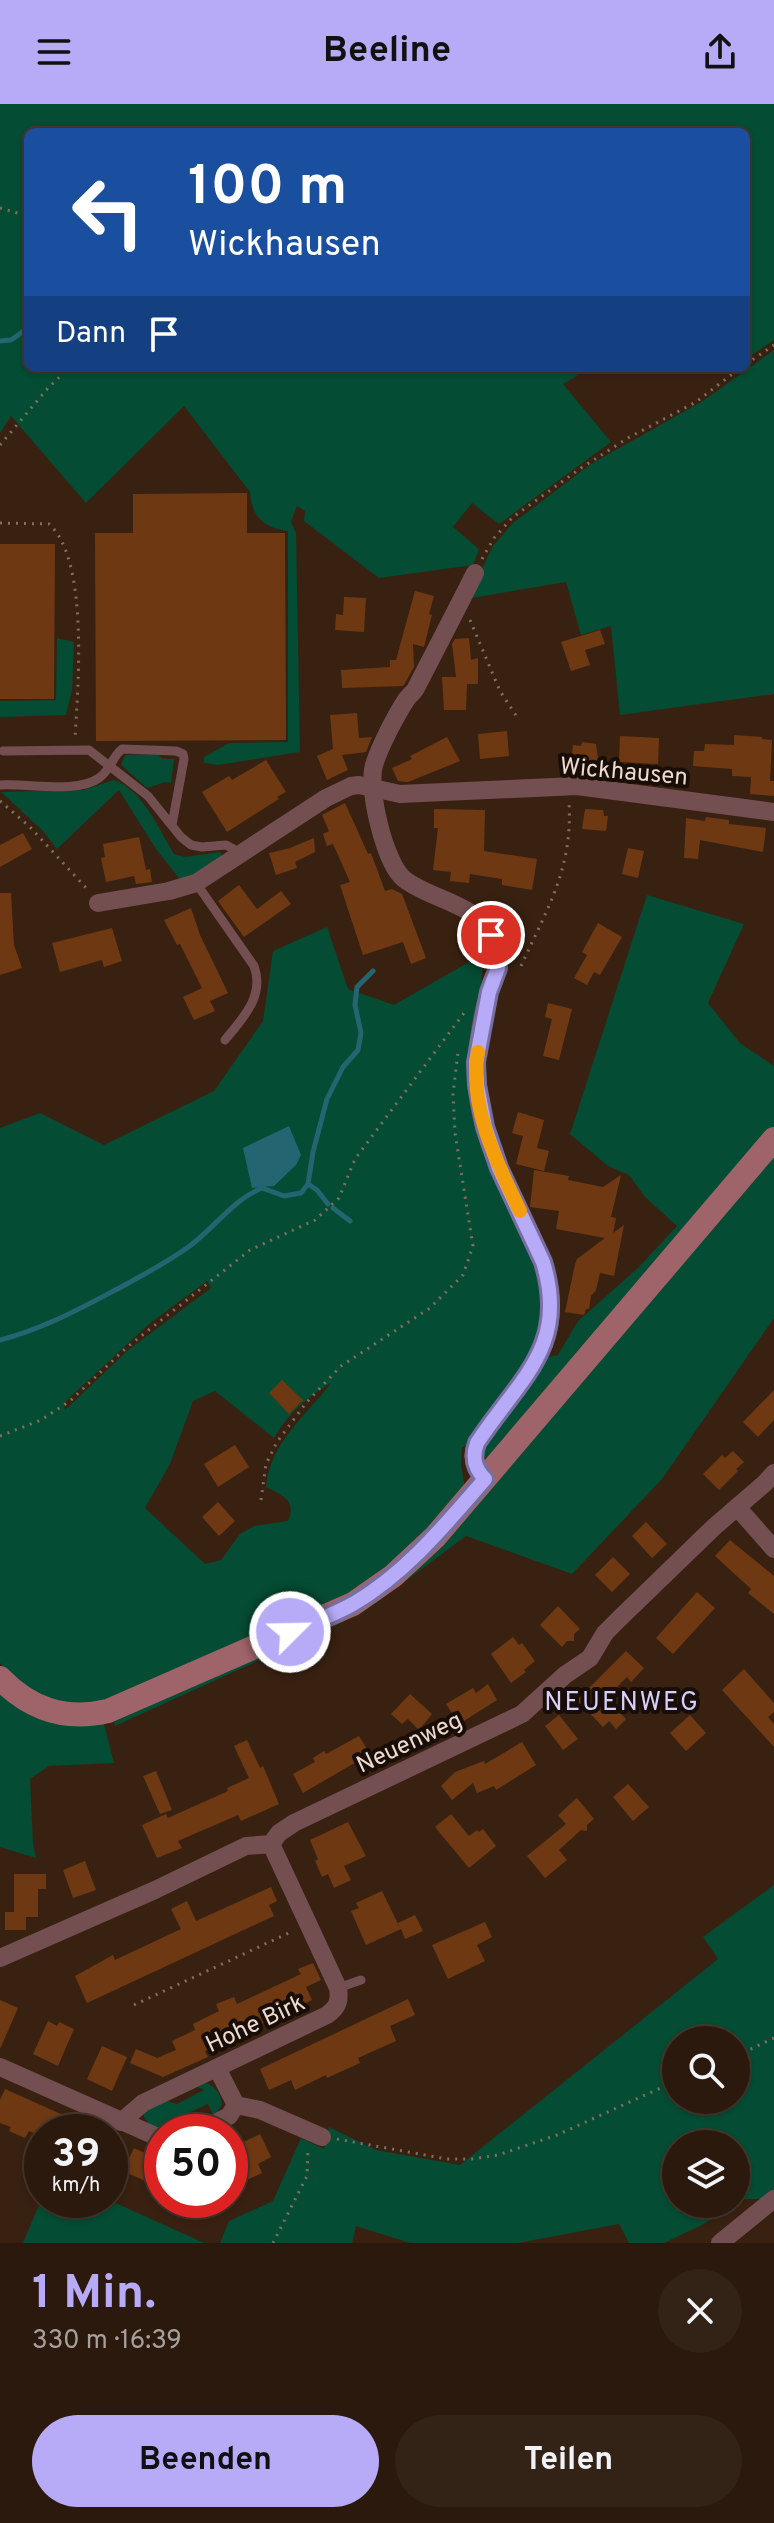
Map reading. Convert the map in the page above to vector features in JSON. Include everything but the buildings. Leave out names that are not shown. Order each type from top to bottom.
[{"type":"main road","points":[[0,1678],[21,1697],[43,1709],[60,1714],[95,1714],[130,1703],[194,1672],[339,1611],[368,1595],[435,1537],[774,1139]]},
{"type":"street","points":[[475,573],[417,688],[407,698],[373,766],[383,836],[396,873],[415,887],[474,915],[491,935],[498,968],[489,992],[476,1062],[477,1085],[485,1127],[499,1168],[548,1278],[551,1315],[543,1348],[473,1453],[475,1465],[485,1479]]},
{"type":"street","name":"Wickhausen","points":[[98,903],[169,891],[196,883],[338,791],[359,785],[400,794],[590,787],[774,812]]},
{"type":"street","name":"Neuenweg","points":[[0,1958],[246,1846],[271,1844],[279,1833],[294,1823],[522,1714],[565,1675],[590,1658],[605,1633],[774,1473]]},
{"type":"street","points":[[737,1507],[774,1549]]},
{"type":"street","points":[[271,1844],[338,1988]]},
{"type":"street","name":"Hohe Birk","points":[[128,2116],[143,2103],[327,2015],[340,2000],[338,1988]]},
{"type":"street","points":[[0,2067],[103,2114]]},
{"type":"street","points":[[217,2068],[236,2105]]},
{"type":"street","points":[[230,2114],[236,2105]]},
{"type":"street","points":[[236,2105],[260,2110],[317,2134]]},
{"type":"street","points":[[720,2243],[774,2199]]},
{"type":"lane","points":[[0,785],[79,785],[101,777],[122,749],[176,751],[183,754],[181,783],[172,825]]},
{"type":"lane","points":[[3,751],[89,750],[148,796],[191,845],[226,845],[241,853]]},
{"type":"lane","points":[[196,883],[258,974],[254,1001],[225,1040]]},
{"type":"lane","points":[[338,1988],[361,1980]]},
{"type":"lane","points":[[755,2216],[774,2208]]},
{"type":"path","points":[[0,208],[24,215]]},
{"type":"path","points":[[750,361],[774,345]]},
{"type":"path","points":[[0,445],[65,372]]},
{"type":"path","points":[[475,573],[494,538],[513,517],[628,438],[696,402],[735,372]]},
{"type":"path","points":[[0,523],[49,524],[61,535],[74,577],[77,604],[78,692],[74,749]]},
{"type":"path","points":[[460,603],[479,638],[500,691],[517,717]]},
{"type":"path","points":[[521,966],[563,873],[571,832],[568,795],[564,786]]},
{"type":"path","points":[[0,801],[30,827],[98,903]]},
{"type":"path","points":[[0,1436],[41,1420],[70,1401],[126,1348],[250,1250],[315,1220],[339,1198],[355,1159],[467,1010]]},
{"type":"path","points":[[261,1500],[266,1464],[277,1442],[306,1403],[341,1366],[430,1308],[463,1275],[473,1246],[455,1133],[453,1094],[461,1045]]},
{"type":"path","points":[[134,2005],[307,1924]]},
{"type":"path","points":[[750,2049],[774,2038]]},
{"type":"path","points":[[273,2243],[307,2176],[308,2143],[317,2134],[425,2156],[472,2159],[524,2147],[662,2087]]},
{"type":"green space","points":[[0,104],[774,104],[774,340],[750,356],[750,128],[24,128],[24,372],[583,372],[563,384],[611,442],[499,524],[472,503],[453,527],[479,549],[473,565],[379,578],[304,521],[305,511],[297,506],[291,522],[296,533],[300,752],[218,765],[204,763],[204,757],[229,743],[288,742],[288,531],[260,520],[253,508],[250,492],[184,406],[86,503],[11,416],[0,433]]},
{"type":"green space","points":[[774,350],[774,694],[620,715],[611,626],[581,635],[566,582],[472,598],[475,583],[493,546],[513,523],[591,464],[703,401],[743,372],[750,372],[750,367]]},
{"type":"green space","points":[[57,638],[74,642],[72,690],[66,715],[0,717],[0,701],[56,700]]},
{"type":"green space","points":[[157,754],[163,759],[174,759],[171,783],[147,788],[121,765],[125,755]]},
{"type":"green space","points":[[114,780],[125,785],[142,801],[174,854],[185,857],[220,852],[223,856],[182,882],[156,849],[119,790],[57,849],[43,831],[1,792],[83,790]]},
{"type":"green space","points":[[647,895],[744,924],[708,1003],[740,1043],[774,1066],[774,1127],[486,1459],[482,1451],[544,1358],[558,1355],[578,1321],[638,1268],[677,1226],[645,1197],[629,1175],[608,1166],[570,1134]]},
{"type":"green space","points":[[327,927],[348,989],[394,1005],[483,954],[473,1086],[542,1291],[544,1316],[537,1346],[466,1446],[462,1447],[465,1488],[414,1546],[336,1604],[148,1687],[77,1708],[24,1689],[0,1663],[0,1128],[40,1113],[104,1145],[214,1091],[263,1021],[273,951]],"holes":[[[207,1281],[211,1288],[127,1351],[65,1410],[64,1403],[149,1324]],[[331,1383],[291,1430],[274,1456],[269,1471],[266,1487],[289,1503],[288,1521],[254,1526],[240,1534],[221,1560],[205,1564],[145,1508],[170,1464],[193,1401],[215,1391],[274,1438],[299,1407]]]},
{"type":"green space","points":[[774,1149],[774,1318],[662,1479],[572,1574],[466,1536],[376,1603],[339,1624],[115,1726],[114,1722],[364,1606]]},
{"type":"green space","points":[[0,1690],[104,1724],[114,1763],[49,1766],[30,1779],[36,1858],[0,1847]]},
{"type":"green space","points":[[774,1885],[774,2190],[766,2199],[750,2199],[750,2130],[662,2130],[662,2218],[713,2218],[664,2243],[629,2243],[619,2224],[518,2243],[410,2243],[356,2226],[352,2243],[220,2243],[229,2221],[248,2218],[248,2212],[273,2201],[301,2138],[324,2149],[329,2127],[376,2150],[460,2165],[718,1959],[703,1937]]},
{"type":"green space","points":[[203,2082],[217,2090],[222,2105],[215,2114],[208,2104],[186,2114],[144,2114],[161,2099],[177,2104],[204,2090],[192,2084]]},
{"type":"green space","points":[[128,2209],[204,2243],[23,2243],[34,2218],[128,2218]]},
{"type":"water","points":[[289,1126],[301,1155],[296,1165],[274,1186],[252,1188],[243,1148]]},
{"type":"waterway","points":[[0,341],[11,340],[24,331]]},
{"type":"waterway","points":[[0,1340],[63,1317],[158,1267],[200,1238],[242,1199],[262,1188],[284,1196],[301,1193],[308,1184],[327,1099],[343,1067],[358,1050],[361,1033],[355,1005],[357,987],[373,971]]},
{"type":"waterway","points":[[308,1184],[328,1204]]},
{"type":"waterway","points":[[333,1208],[350,1221]]},
{"type":"slow traffic","points":[[478,1052],[477,1085],[485,1127],[499,1168],[520,1211]]},
{"type":"district","name":"NEUENWEG","points":[[622,1701]]},
{"type":"route","points":[[290,1632],[339,1611],[379,1588],[435,1537],[485,1479],[475,1465],[473,1453],[477,1443],[538,1359],[546,1340],[551,1315],[548,1278],[499,1168],[485,1127],[477,1085],[476,1062],[489,992],[498,968],[491,935]]}]
